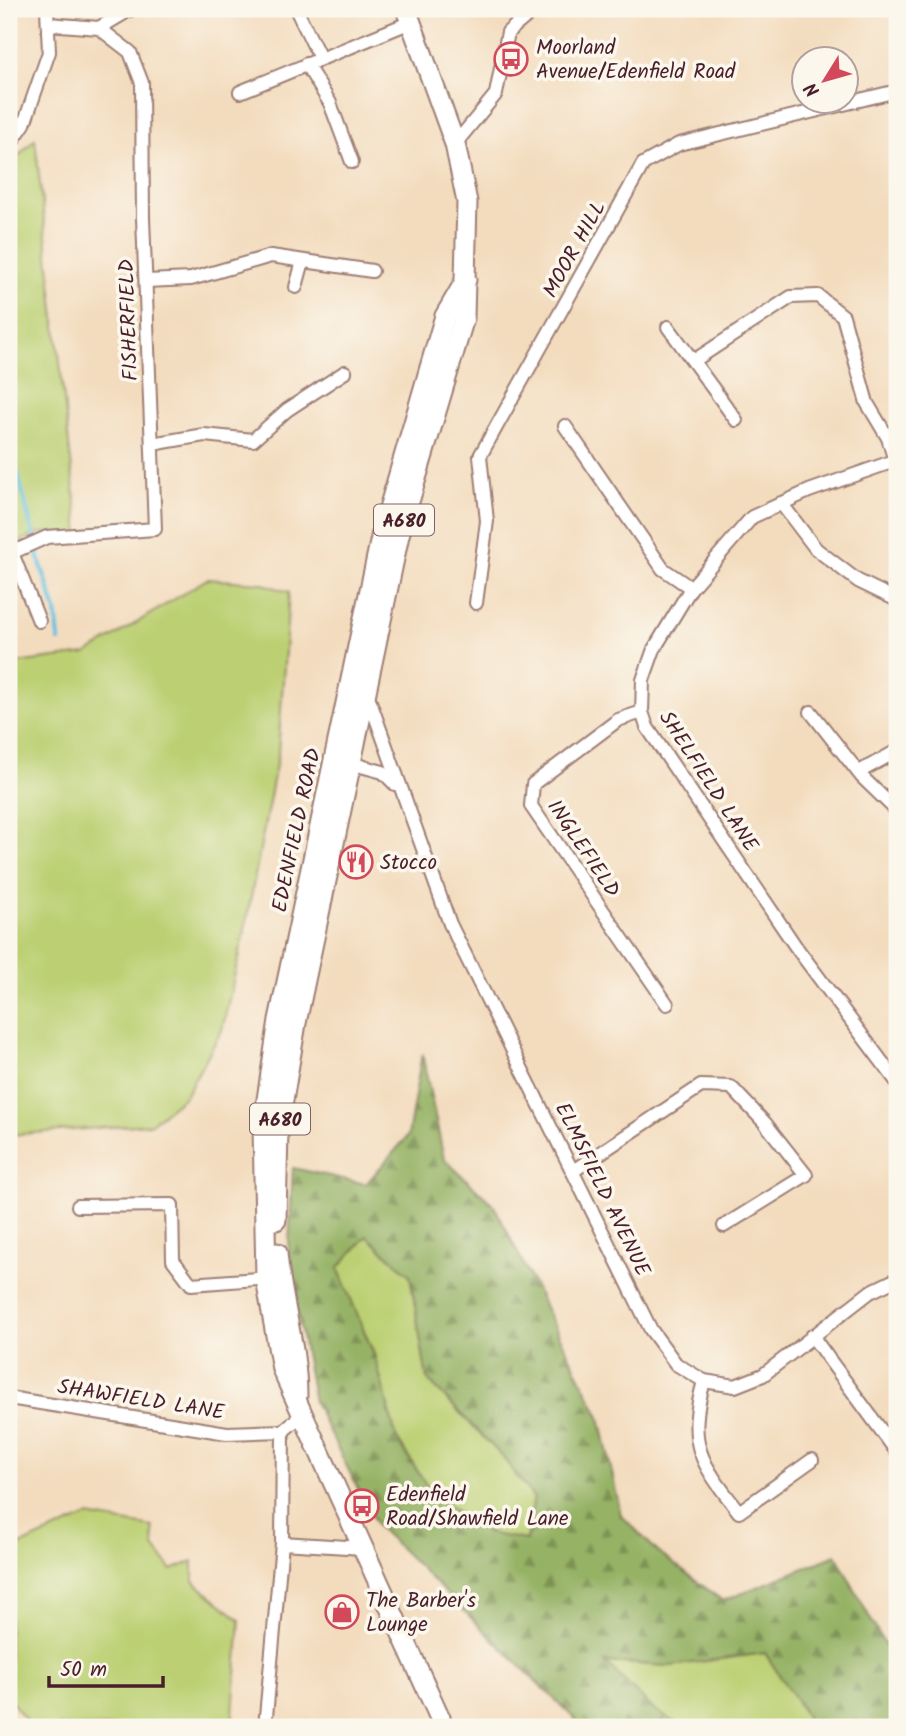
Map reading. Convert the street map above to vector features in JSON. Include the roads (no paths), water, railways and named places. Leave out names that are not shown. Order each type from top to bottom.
[{"type":"main road","name":"EDENFIELD ROAD","points":[[343,761],[368,695],[413,458],[445,316],[466,280],[467,202],[454,145],[408,15]]},
{"type":"main road","name":"EDENFIELD ROAD","points":[[413,458],[382,533],[296,1023],[278,1130],[276,1234],[272,1278],[297,1360],[300,1407],[444,1727]]},
{"type":"street","points":[[9,146],[24,124],[49,52],[47,9]]},
{"type":"street","points":[[48,24],[99,29],[131,9]]},
{"type":"street","points":[[296,9],[320,58]]},
{"type":"street","points":[[454,145],[496,94],[508,32],[535,9]]},
{"type":"street","points":[[240,92],[320,58],[408,15]]},
{"type":"street","name":"FISHERFIELD","points":[[11,554],[47,537],[155,529],[142,83],[130,52],[99,29]]},
{"type":"street","points":[[306,64],[330,103],[352,162]]},
{"type":"street","name":"MOOR HILL","points":[[476,603],[487,521],[480,456],[643,164],[679,144],[897,91]]},
{"type":"street","points":[[146,281],[191,279],[271,256],[372,271]]},
{"type":"street","points":[[296,287],[303,261]]},
{"type":"street","points":[[695,360],[792,298],[818,296],[843,316],[867,403],[888,438],[896,461]]},
{"type":"street","points":[[668,327],[695,360],[736,421]]},
{"type":"street","points":[[152,444],[204,435],[253,440],[287,410],[345,372]]},
{"type":"street","points":[[565,426],[663,569],[691,588]]},
{"type":"street","name":"SHELFIELD LANE","points":[[896,461],[781,503],[752,517],[691,588],[654,649],[643,680],[642,712],[647,727],[796,947],[897,1082]]},
{"type":"street","points":[[781,503],[816,548],[859,581],[897,600]]},
{"type":"street","points":[[11,554],[20,566],[24,605],[37,611],[39,621]]},
{"type":"street","name":"ELMSFIELD AVENUE","points":[[368,695],[450,925],[651,1331],[676,1364],[704,1381],[735,1387],[763,1375],[870,1292],[897,1279]]},
{"type":"street","name":"INGLEFIELD","points":[[642,712],[618,720],[533,784],[531,806],[667,1004]]},
{"type":"street","points":[[811,712],[859,772],[897,811]]},
{"type":"street","points":[[859,772],[897,751]]},
{"type":"street","points":[[343,761],[383,772],[401,789]]},
{"type":"street","points":[[573,1171],[701,1086],[731,1087],[765,1122],[806,1175],[724,1226]]},
{"type":"street","points":[[78,1206],[172,1205],[173,1260],[191,1284],[272,1278]]},
{"type":"street","points":[[812,1336],[897,1452]]},
{"type":"street","points":[[704,1381],[695,1412],[696,1440],[708,1472],[739,1511],[812,1460]]},
{"type":"street","name":"SHAWFIELD LANE","points":[[9,1398],[227,1433],[283,1430]]},
{"type":"street","points":[[265,1727],[282,1543],[283,1430],[300,1407]]},
{"type":"street","points":[[282,1543],[363,1548]]},
{"type":"waterway","points":[[9,439],[40,562],[56,611],[59,641]]},
{"type":"place","name":"Moorland Avenue/Edenfield Road","points":[[511,59]]},
{"type":"place","name":"Stocco","points":[[356,862]]},
{"type":"place","name":"Edenfield Road/Shawfield Lane","points":[[362,1506]]},
{"type":"place","name":"The Barber's Lounge","points":[[342,1612]]}]
